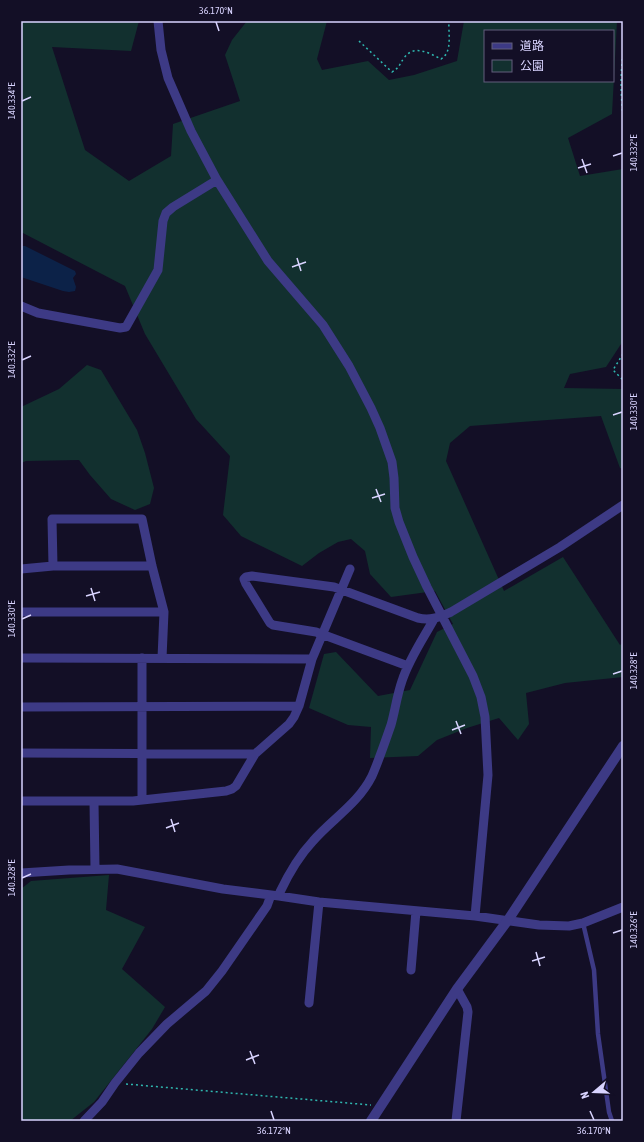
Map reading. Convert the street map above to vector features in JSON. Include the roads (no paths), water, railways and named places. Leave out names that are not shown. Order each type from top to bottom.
[{"type":"street","points":[[158,21],[161,50],[168,78],[191,131],[217,180],[268,261],[323,325],[349,366],[371,408],[387,444],[392,462],[395,508],[399,522],[438,618],[473,676],[481,697],[485,717],[488,775],[475,916]]},
{"type":"street","points":[[21,306],[38,312],[120,328],[126,327],[158,270],[163,221],[166,213],[173,206],[217,180]]},
{"type":"street","points":[[408,666],[316,632],[273,625],[244,579],[252,576],[334,586],[418,618],[427,620],[438,618],[560,547],[623,505]]},
{"type":"street","points":[[53,566],[52,519],[142,520],[164,612],[162,658]]},
{"type":"street","points":[[21,569],[53,566],[152,566]]},
{"type":"street","points":[[21,801],[94,802],[142,800],[226,791],[232,789],[236,786],[255,754],[289,724],[298,706],[312,659],[350,569]]},
{"type":"street","points":[[21,612],[164,612]]},
{"type":"street","points":[[84,1121],[102,1102],[139,1053],[167,1024],[206,990],[218,976],[275,895],[280,892],[292,868],[313,840],[354,802],[363,791],[372,776],[391,725],[399,690],[408,666],[438,618]]},
{"type":"street","points":[[21,658],[312,659]]},
{"type":"street","points":[[142,658],[142,800]]},
{"type":"street","points":[[21,707],[298,706]]},
{"type":"street","points":[[371,1121],[457,989],[508,920],[623,746]]},
{"type":"street","points":[[21,753],[255,754]]},
{"type":"street","points":[[94,802],[94,869]]},
{"type":"street","points":[[21,873],[94,869],[127,871],[223,889],[319,902],[475,916],[539,925],[570,926],[583,923],[623,907]]},
{"type":"street","points":[[309,1003],[319,902]]},
{"type":"street","points":[[411,970],[416,911]]},
{"type":"street","points":[[456,1121],[468,1012],[467,1007],[457,989]]},
{"type":"lane","points":[[583,923],[594,970],[598,1034],[609,1112],[612,1121]]},
{"type":"water","points":[[21,246],[25,246],[75,271],[76,274],[73,278],[76,287],[75,291],[63,291],[21,277]]}]
